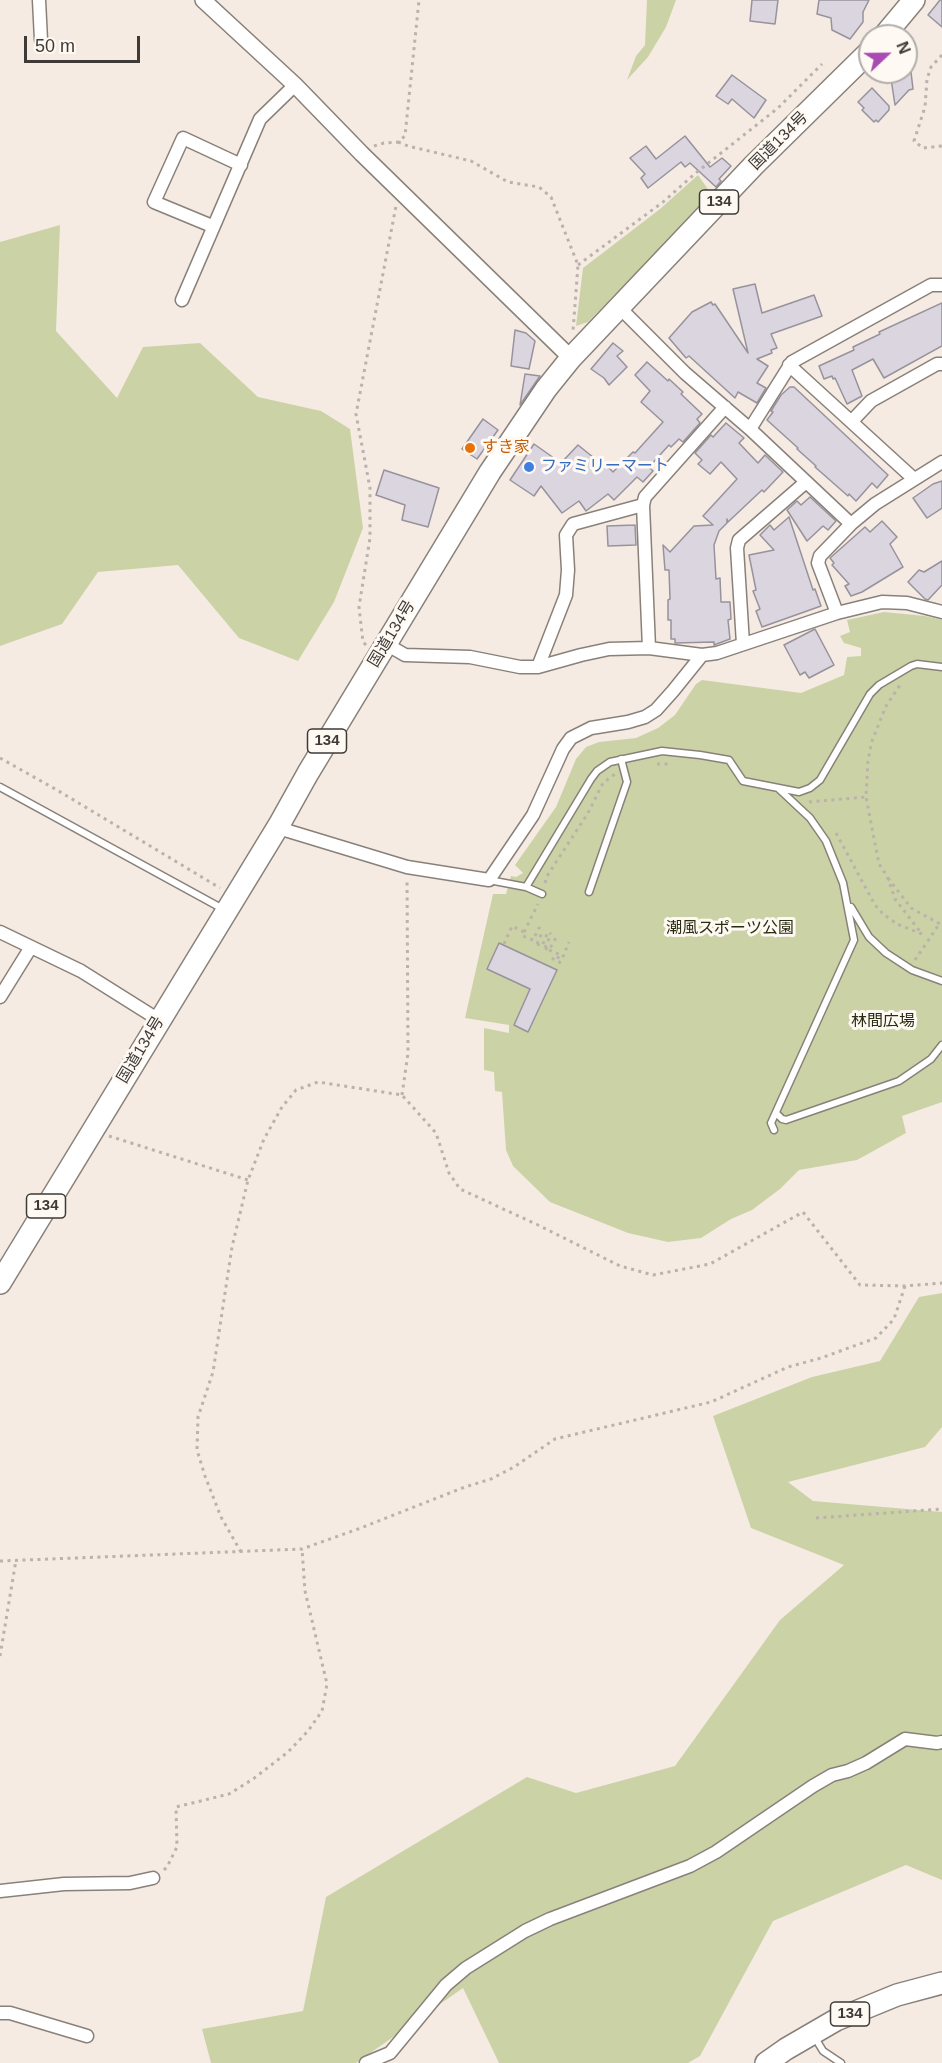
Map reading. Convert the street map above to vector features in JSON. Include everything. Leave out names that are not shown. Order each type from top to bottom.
[{"type":"highway","points":[[894,24],[914,0]]},
{"type":"highway","name":"国道134号","points":[[0,1283],[279,825],[490,472],[546,389],[571,358],[754,165],[858,63]]},
{"type":"highway","name":"134","points":[[766,2063],[836,2020],[897,1995],[942,1983]]},
{"type":"street","points":[[39,0],[41,40]]},
{"type":"street","points":[[204,0],[295,85],[362,154],[571,358]]},
{"type":"street","points":[[182,300],[260,119],[295,85]]},
{"type":"street","points":[[212,226],[154,202],[183,138],[241,165]]},
{"type":"street","points":[[750,429],[789,365],[931,285],[942,285]]},
{"type":"street","points":[[619,307],[685,373],[750,429],[851,524]]},
{"type":"street","points":[[852,421],[871,401],[937,364],[942,364]]},
{"type":"street","points":[[789,365],[914,478]]},
{"type":"street","points":[[649,648],[643,505],[645,497],[725,407]]},
{"type":"street","points":[[837,613],[818,563],[820,556],[851,524],[875,504],[942,462]]},
{"type":"street","points":[[743,644],[737,548],[739,540],[806,482]]},
{"type":"street","points":[[538,668],[566,595],[568,570],[566,535],[573,524],[643,505]]},
{"type":"street","points":[[382,652],[470,657],[520,667],[538,668],[596,651],[649,648],[702,655],[717,653],[837,613],[882,602],[907,603],[942,612]]},
{"type":"street","points":[[279,825],[285,830],[407,867],[489,880],[533,815],[563,748],[571,738],[591,728],[645,717],[656,710],[702,655]]},
{"type":"street","points":[[0,932],[81,971],[159,1020]]},
{"type":"street","points":[[0,997],[31,947]]},
{"type":"street","points":[[366,2063],[390,2053],[446,1985],[466,1968],[525,1931],[550,1919],[690,1866],[716,1852],[813,1786],[832,1775],[866,1763],[905,1739],[942,1742]]},
{"type":"street","points":[[0,1891],[64,1884],[130,1883],[153,1878]]},
{"type":"street","points":[[0,2013],[10,2013],[87,2036]]},
{"type":"lane","points":[[526,887],[597,771],[610,762],[662,751],[729,760],[743,781],[799,792],[817,783],[874,689],[885,680],[911,666],[919,664],[942,667]]},
{"type":"lane","points":[[589,892],[627,782],[621,759]]},
{"type":"lane","points":[[0,787],[230,904]]},
{"type":"lane","points":[[774,1130],[771,1123],[854,940],[843,883],[826,841],[810,818],[778,789]]},
{"type":"lane","points":[[489,880],[526,887],[542,894]]},
{"type":"lane","points":[[847,898],[869,937],[886,953],[912,970],[942,981]]},
{"type":"lane","points":[[777,1114],[786,1120],[899,1081],[931,1059],[942,1045]]},
{"type":"lane","points":[[812,2033],[823,2051],[841,2063]]},
{"type":"path","points":[[398,142],[405,136],[419,0]]},
{"type":"path","points":[[942,55],[931,67],[927,79],[925,107],[914,141],[923,148],[942,146]]},
{"type":"path","points":[[578,265],[663,202],[778,108],[822,64]]},
{"type":"path","points":[[362,154],[384,143],[398,142],[471,161],[508,182],[539,187],[551,197],[559,212],[578,265],[571,358]]},
{"type":"path","points":[[382,652],[363,642],[359,607],[370,538],[370,488],[356,414],[399,190]]},
{"type":"path","points":[[911,966],[941,924],[911,908],[879,864],[866,797],[868,760],[878,724],[896,691],[919,664]]},
{"type":"path","points":[[0,758],[67,796],[230,904]]},
{"type":"path","points":[[563,956],[545,948],[551,934],[548,932],[542,946],[537,944],[543,930],[538,928],[533,940],[523,936],[542,894],[547,876],[586,816],[603,783],[624,772],[655,765],[678,765]]},
{"type":"path","points":[[810,809],[801,802],[866,797]]},
{"type":"path","points":[[831,827],[875,905],[897,924],[929,939]]},
{"type":"path","points":[[402,1095],[408,1053],[407,867]]},
{"type":"path","points":[[887,876],[895,899],[922,934]]},
{"type":"path","points":[[504,944],[512,926],[524,932]]},
{"type":"path","points":[[549,950],[557,936]]},
{"type":"path","points":[[561,963],[553,959],[554,956],[562,959],[569,942]]},
{"type":"path","points":[[240,1552],[221,1517],[197,1450],[198,1417],[213,1372],[232,1247],[248,1180],[264,1139],[282,1107],[296,1090],[318,1082],[402,1095],[436,1133],[448,1173],[460,1189],[620,1266],[653,1275],[710,1264],[803,1212],[860,1285],[905,1286],[942,1283]]},
{"type":"path","points":[[93,1130],[248,1180]]},
{"type":"path","points":[[0,1562],[302,1549],[491,1479],[514,1467],[555,1439],[711,1402],[788,1366],[821,1358],[876,1338],[894,1319],[905,1286]]},
{"type":"path","points":[[816,1518],[942,1509]]},
{"type":"path","points":[[153,1878],[167,1867],[177,1847],[176,1807],[229,1794],[253,1779],[288,1752],[308,1731],[322,1711],[327,1684],[305,1591],[302,1549]]},
{"type":"path","points":[[0,1656],[16,1560]]},
{"type":"green space","points":[[647,0],[676,0],[666,27],[648,57],[627,80],[636,56],[645,45]]},
{"type":"green space","points":[[698,175],[712,195],[588,322],[576,326],[583,268],[660,209]]},
{"type":"green space","points":[[60,225],[56,331],[117,398],[143,347],[200,343],[258,397],[321,411],[350,429],[363,528],[334,602],[298,661],[239,638],[178,565],[98,572],[62,624],[0,646],[0,242]]},
{"type":"green space","name":"潮風スポーツ公園","points":[[884,612],[942,620],[942,1102],[902,1116],[906,1133],[857,1160],[799,1170],[780,1189],[752,1210],[731,1219],[701,1238],[668,1242],[628,1233],[550,1202],[513,1166],[506,1150],[502,1092],[495,1091],[494,1072],[484,1070],[484,1028],[509,1033],[509,1025],[465,1018],[493,894],[506,894],[511,876],[516,877],[523,873],[515,865],[556,807],[576,759],[586,747],[599,742],[636,738],[658,728],[675,715],[696,684],[702,680],[801,693],[844,675],[847,657],[861,656],[861,648],[844,643],[840,636],[850,632],[847,620]]},
{"type":"green space","points":[[942,1293],[942,1427],[925,1447],[788,1482],[813,1501],[942,1512],[942,1880],[906,1865],[773,1921],[700,2056],[688,2063],[499,2063],[463,1988],[356,2063],[211,2063],[202,2029],[303,2011],[326,1897],[527,1777],[576,1793],[675,1766],[780,1620],[844,1565],[751,1528],[713,1416],[812,1377],[880,1361],[919,1297]]},
{"type":"building","points":[[752,0],[778,0],[775,24],[750,21]]},
{"type":"building","points":[[819,0],[869,0],[863,12],[863,22],[858,24],[858,29],[850,39],[832,30],[831,18],[817,14]]},
{"type":"building","points":[[942,0],[942,27],[928,15]]},
{"type":"building","points":[[732,75],[766,100],[754,118],[732,99],[728,104],[716,96]]},
{"type":"building","points":[[892,84],[912,84],[913,89],[909,90],[895,105]]},
{"type":"building","points":[[872,88],[889,106],[889,110],[878,122],[876,120],[874,122],[862,110],[864,108],[858,102]]},
{"type":"building","points":[[685,136],[710,167],[722,158],[731,166],[719,179],[721,181],[716,187],[690,163],[685,167],[681,162],[648,188],[641,178],[645,174],[630,158],[646,146],[656,159]]},
{"type":"building","points":[[755,284],[762,313],[814,295],[822,316],[771,334],[777,348],[771,350],[772,353],[757,359],[768,366],[757,383],[766,388],[757,403],[738,392],[735,398],[689,356],[686,358],[669,338],[692,312],[711,302],[715,304],[748,353],[733,289]]},
{"type":"building","points":[[942,303],[942,346],[884,378],[873,359],[852,370],[862,396],[847,404],[835,378],[833,379],[832,376],[824,379],[819,366],[854,350],[853,347],[880,334],[879,332]]},
{"type":"building","points":[[515,330],[526,333],[535,341],[529,369],[511,366]]},
{"type":"building","points":[[613,343],[623,351],[617,356],[627,367],[609,385],[604,378],[591,369]]},
{"type":"building","points":[[647,362],[683,392],[681,394],[702,414],[697,419],[700,423],[683,442],[679,439],[671,447],[669,445],[649,467],[653,471],[643,482],[637,477],[614,500],[608,494],[586,511],[579,501],[562,513],[541,486],[534,496],[510,480],[534,444],[561,463],[578,445],[599,462],[601,460],[613,472],[633,452],[635,453],[663,422],[641,402],[650,391],[635,375]]},
{"type":"building","points":[[525,374],[540,376],[520,405]]},
{"type":"building","points":[[790,387],[794,387],[888,475],[877,488],[872,483],[856,501],[815,467],[767,420],[781,395]]},
{"type":"building","points":[[483,419],[498,430],[477,459],[462,449]]},
{"type":"building","points":[[726,423],[744,438],[739,443],[758,463],[765,455],[783,472],[764,492],[762,490],[728,522],[727,519],[714,545],[716,579],[720,578],[721,602],[730,602],[731,619],[728,620],[730,639],[714,645],[714,642],[675,643],[675,639],[671,639],[671,620],[668,620],[669,570],[665,570],[663,545],[670,552],[694,526],[713,525],[703,516],[737,479],[721,462],[710,474],[698,464],[702,460],[695,453],[711,435],[713,437]]},
{"type":"building","points":[[384,470],[439,488],[428,527],[402,520],[405,505],[376,495]]},
{"type":"building","points":[[942,481],[942,508],[927,518],[913,498],[933,484]]},
{"type":"building","points":[[810,497],[836,521],[828,530],[823,526],[807,541],[787,510],[797,501],[801,505]]},
{"type":"building","points":[[789,517],[813,590],[815,589],[821,606],[762,627],[756,611],[760,609],[753,591],[756,590],[749,555],[774,550],[760,535],[770,525],[774,530]]},
{"type":"building","points":[[882,521],[897,537],[890,544],[903,567],[862,592],[851,596],[845,586],[849,584],[832,565],[834,563],[830,558],[865,527],[870,532]]},
{"type":"building","points":[[635,525],[636,545],[608,546],[607,526]]},
{"type":"building","points":[[942,561],[942,585],[928,600],[925,599],[908,582],[919,570],[924,572]]},
{"type":"building","points":[[815,629],[834,665],[809,678],[805,672],[800,675],[784,645]]},
{"type":"building","points":[[499,943],[557,970],[528,1032],[514,1025],[530,989],[487,969]]},
{"type":"place","name":"すき家","points":[[470,448]]},
{"type":"place","name":"ファミリーマート","points":[[529,467]]},
{"type":"park label","name":"林間広場","points":[[883,1022]]}]
